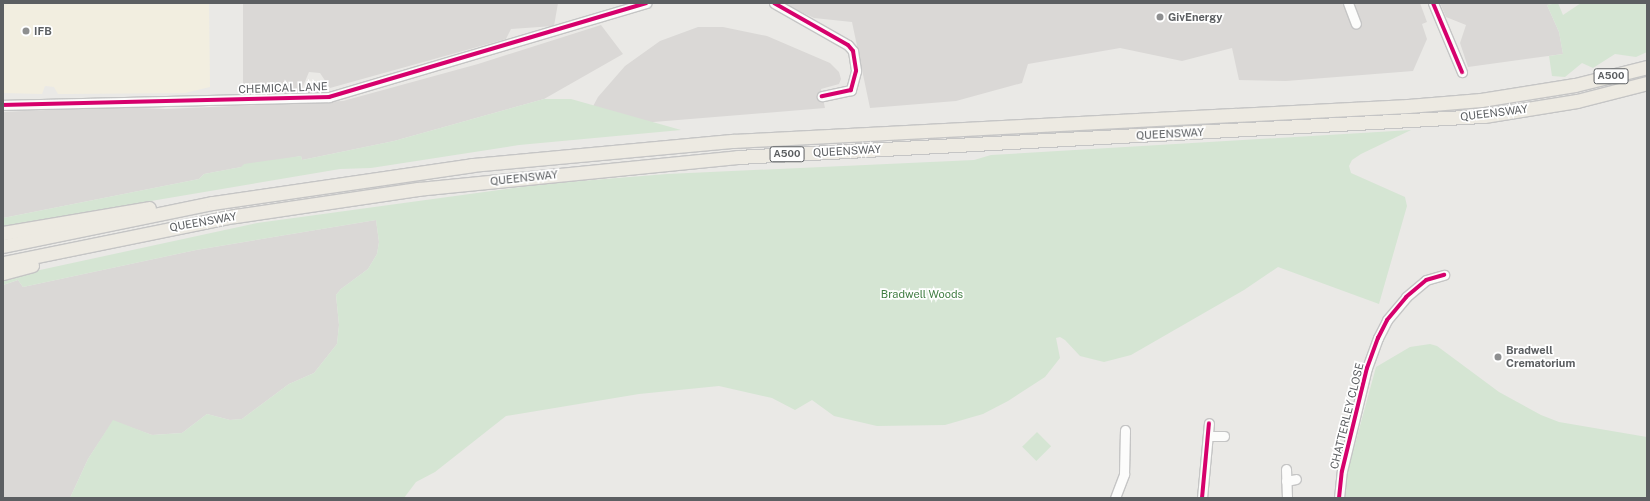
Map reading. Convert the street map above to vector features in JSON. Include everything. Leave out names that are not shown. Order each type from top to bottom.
[{"type":"highway","name":"QUEENSWAY","points":[[3,246],[213,203],[472,165],[733,142],[1467,101],[1575,85],[1647,67]]},
{"type":"highway","name":"QUEENSWAY","points":[[3,263],[157,230],[418,189],[738,157],[1484,116],[1577,101],[1647,84]]},
{"type":"highway","points":[[3,233],[296,181],[390,176]]},
{"type":"highway","points":[[3,273],[157,230]]},
{"type":"street","name":"CHEMICAL LANE","points":[[3,105],[329,97],[646,3]]},
{"type":"street","points":[[774,3],[848,45],[853,51],[856,71],[851,90],[822,96]]},
{"type":"street","points":[[1348,3],[1356,24]]},
{"type":"street","points":[[1433,3],[1462,72]]},
{"type":"street","name":"CHATTERLEY CLOSE","points":[[1339,498],[1342,471],[1367,368],[1378,338],[1387,320],[1406,296],[1426,280],[1444,275]]},
{"type":"street","points":[[1202,498],[1209,436],[1209,423]]},
{"type":"street","points":[[1115,498],[1124,474],[1125,430]]},
{"type":"street","points":[[1209,436],[1224,436]]},
{"type":"street","points":[[1286,469],[1287,498]]},
{"type":"street","points":[[1286,480],[1296,479]]},
{"type":"shaded area","points":[[3,3],[209,3],[210,87],[185,93],[58,94],[54,87],[45,86],[42,94],[3,93]]},
{"type":"shaded area","points":[[243,3],[558,3],[554,26],[511,29],[506,39],[330,88],[320,73],[309,72],[301,91],[243,90]]},
{"type":"shaded area","points":[[782,3],[1420,3],[1427,22],[1422,24],[1427,39],[1413,71],[1286,81],[1239,80],[1232,48],[1182,61],[1120,48],[1028,64],[1022,83],[956,101],[870,108],[852,22],[814,18]]},
{"type":"shaded area","points":[[1440,3],[1554,3],[1547,5],[1559,32],[1563,54],[1468,67],[1460,43],[1466,25],[1446,17]]},
{"type":"shaded area","points":[[601,25],[623,54],[544,99],[394,141],[302,160],[301,156],[204,174],[199,179],[3,218],[3,112],[110,107],[165,109],[343,101],[478,64]]},
{"type":"shaded area","points":[[698,27],[723,27],[767,36],[830,63],[839,72],[841,79],[839,84],[821,89],[825,108],[592,127],[591,110],[598,97],[625,66],[660,41]]},
{"type":"shaded area","points":[[376,220],[379,242],[377,254],[368,269],[341,289],[336,295],[339,325],[337,344],[314,373],[289,384],[242,419],[230,420],[207,414],[182,433],[152,435],[113,421],[88,459],[70,498],[3,498],[3,285],[18,280],[23,287],[196,250]]},
{"type":"green space","points":[[1558,3],[1563,15],[1581,3],[1647,3],[1647,52],[1636,57],[1615,54],[1593,68],[1582,63],[1565,77],[1552,76],[1549,56],[1563,54],[1559,32],[1547,5]]},
{"type":"green space","points":[[544,99],[571,99],[681,130],[519,145],[371,168],[340,169],[3,226],[3,218],[199,179],[204,174],[241,167],[244,164],[301,156],[302,160],[394,141]]},
{"type":"green space","name":"Bradwell Woods","points":[[1411,130],[1361,154],[1352,160],[1349,166],[1351,173],[1405,197],[1407,206],[1379,304],[1278,267],[1244,290],[1131,355],[1104,362],[1080,356],[1065,340],[1060,337],[1056,338],[1060,358],[1045,377],[1008,401],[983,414],[945,425],[877,426],[834,416],[812,400],[795,410],[772,398],[719,386],[639,394],[506,416],[435,472],[416,482],[404,498],[70,498],[88,459],[113,420],[152,435],[182,433],[207,414],[230,420],[242,419],[289,384],[314,373],[337,344],[339,325],[336,295],[341,289],[368,269],[377,254],[379,242],[376,220],[196,250],[23,287],[18,280],[3,285],[3,278],[257,223],[543,184],[667,174],[974,160],[991,155]]},
{"type":"green space","points":[[1430,344],[1437,346],[1499,392],[1541,415],[1559,422],[1647,437],[1647,498],[1345,498],[1348,470],[1376,367],[1410,347]]},
{"type":"green space","points":[[1037,432],[1051,446],[1036,461],[1022,447]]},
{"type":"cycle path","points":[[3,105],[329,97],[646,3]]},
{"type":"cycle path","points":[[774,3],[848,45],[853,51],[856,71],[851,90],[822,96]]},
{"type":"cycle path","points":[[1433,3],[1462,72]]},
{"type":"cycle path","points":[[1339,498],[1342,471],[1367,368],[1378,338],[1387,320],[1406,297],[1426,280],[1444,275]]},
{"type":"cycle path","points":[[1202,498],[1209,423]]},
{"type":"place","name":"GivEnergy","points":[[1160,17]]},
{"type":"place","name":"IFB","points":[[26,31]]},
{"type":"place","name":"Bradwell Crematorium","points":[[1498,357]]}]
